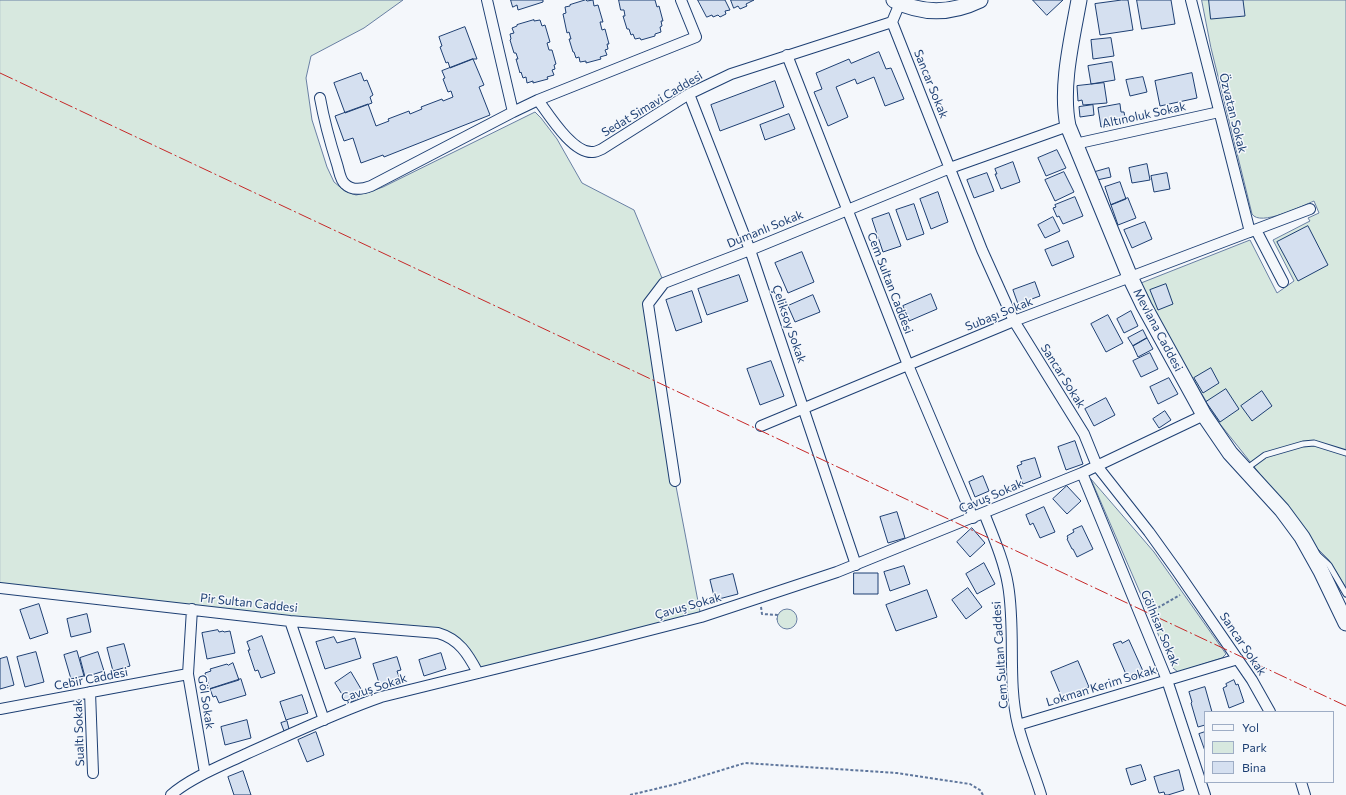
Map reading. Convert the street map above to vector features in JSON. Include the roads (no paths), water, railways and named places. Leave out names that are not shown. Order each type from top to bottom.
[{"type":"street","points":[[487,0],[513,112]]},
{"type":"street","points":[[320,98],[327,134],[340,175],[345,184],[352,188],[363,189],[538,100],[696,37],[681,0]]},
{"type":"street","points":[[892,22],[897,2],[927,12],[949,11],[966,7],[980,0]]},
{"type":"street","name":"Mevlana Caddesi","points":[[1079,0],[1065,98],[1068,126],[1130,277],[1144,306],[1204,415],[1221,442],[1302,536],[1346,623]]},
{"type":"street","name":"Özvatan Sokak","points":[[1191,0],[1253,231],[1283,282]]},
{"type":"street","name":"Sedat Simavi Caddesi","points":[[538,100],[565,136],[580,148],[593,152],[602,150],[689,94],[731,74],[892,22]]},
{"type":"street","name":"Sancar Sokak","points":[[892,22],[982,250],[1014,321],[1084,434],[1096,466],[1149,532],[1190,589],[1252,680],[1269,711]]},
{"type":"street","name":"Cem Sultan Caddesi","points":[[787,55],[908,365],[973,518]]},
{"type":"street","name":"Çeliksoy Sokak","points":[[689,94],[750,250],[856,564]]},
{"type":"street","name":"Altınoluk Sokak","points":[[1075,144],[1220,112]]},
{"type":"street","name":"Dumanlı Sokak","points":[[675,481],[648,304],[664,283],[750,250],[950,168],[1068,126]]},
{"type":"street","name":"Subaşı Sokak","points":[[761,426],[1014,321],[1310,209]]},
{"type":"street","name":"Çavuş Sokak","points":[[171,795],[205,773],[324,720],[381,697],[596,644],[701,616],[856,564],[1082,473],[1204,415]]},
{"type":"street","name":"Gölhisar Sokak","points":[[1082,473],[1167,680],[1205,795]]},
{"type":"street","name":"Cem Sultan Caddesi","points":[[984,513],[1003,565],[1008,586],[1013,687],[1018,725],[1041,795]]},
{"type":"street","name":"Pir Sultan Caddesi","points":[[0,588],[192,610],[438,633],[454,639],[461,646],[478,673]]},
{"type":"street","name":"Göl Sokak","points":[[192,610],[188,674],[205,773]]},
{"type":"street","points":[[290,620],[324,720]]},
{"type":"street","name":"Lokman Kerim Sokak","points":[[1018,725],[1238,659]]},
{"type":"street","name":"Cebir Caddesi","points":[[0,709],[188,674]]},
{"type":"street","name":"Sualtı Sokak","points":[[90,692],[93,773]]},
{"type":"street","points":[[1301,783],[1306,795]]},
{"type":"lane","points":[[1245,470],[1266,455],[1303,444],[1314,443],[1346,453]]},
{"type":"lane","points":[[1312,554],[1325,560],[1346,594]]}]
